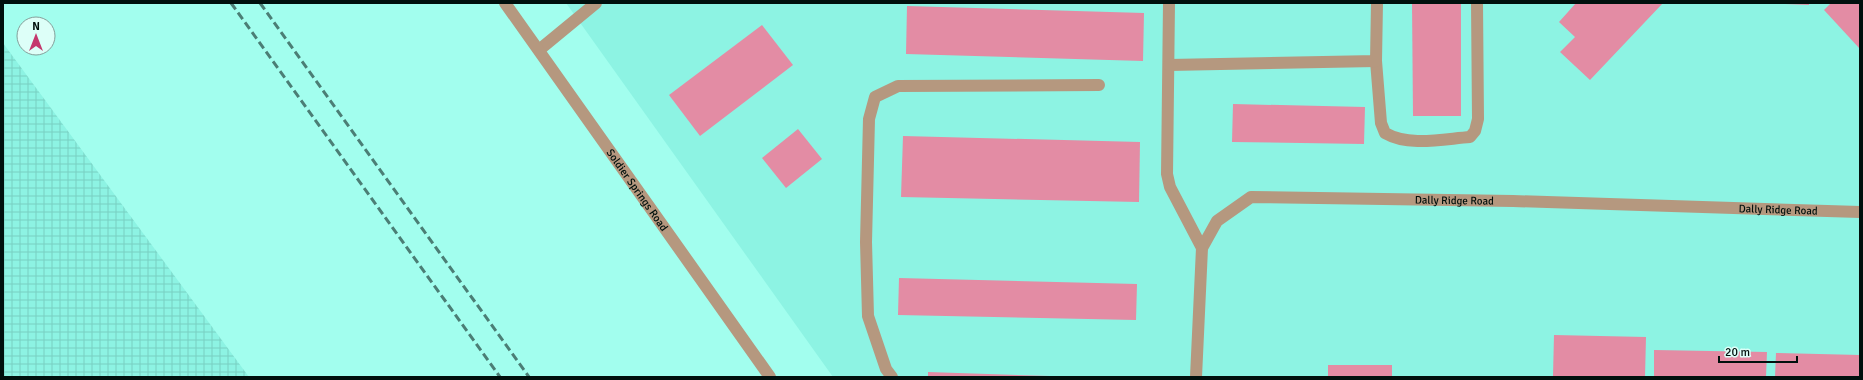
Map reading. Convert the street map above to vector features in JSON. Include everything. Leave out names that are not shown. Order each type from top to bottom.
[{"type":"street","name":"Soldier Springs Road","points":[[505,3],[770,377]]},
{"type":"street","points":[[539,50],[596,3]]},
{"type":"street","points":[[1169,3],[1167,174],[1170,187],[1202,248]]},
{"type":"street","points":[[1376,3],[1376,61],[1381,123],[1385,133],[1395,139],[1410,141],[1470,137],[1475,131],[1478,120],[1477,3]]},
{"type":"street","points":[[1168,65],[1376,61]]},
{"type":"street","points":[[892,377],[886,369],[868,316],[866,242],[869,119],[875,97],[898,86],[1099,85]]},
{"type":"street","name":"Dally Ridge Road","points":[[1196,377],[1202,248],[1217,221],[1251,198],[1513,201],[1860,212]]},
{"type":"shaded area","points":[[566,3],[1860,3],[1860,377],[833,377]]},
{"type":"shaded area","points":[[3,43],[249,377],[3,377]]},
{"type":"building","points":[[1412,3],[1461,3],[1461,116],[1413,116]]},
{"type":"building","points":[[1576,3],[1663,3],[1590,80],[1560,52],[1575,37],[1559,22]]},
{"type":"building","points":[[1809,3],[1809,5],[1785,4]]},
{"type":"building","points":[[1831,3],[1860,3],[1860,49],[1824,10]]},
{"type":"building","points":[[907,6],[1144,13],[1143,61],[906,54]]},
{"type":"building","points":[[762,25],[793,65],[700,136],[669,95]]},
{"type":"building","points":[[1233,104],[1365,107],[1364,144],[1232,142]]},
{"type":"building","points":[[798,129],[822,159],[786,188],[762,158]]},
{"type":"building","points":[[903,136],[1140,142],[1139,202],[901,197]]},
{"type":"building","points":[[899,278],[1137,284],[1136,320],[898,315]]},
{"type":"building","points":[[1554,335],[1646,337],[1645,377],[1553,376]]},
{"type":"building","points":[[1654,350],[1767,352],[1766,377],[1654,377]]},
{"type":"building","points":[[1776,353],[1860,355],[1860,377],[1775,377]]},
{"type":"building","points":[[1328,365],[1392,365],[1392,377],[1328,377]]},
{"type":"building","points":[[928,372],[1050,376],[1050,377],[928,377]]},
{"type":"railway","points":[[231,3],[500,377]]},
{"type":"railway","points":[[260,3],[529,377]]}]
